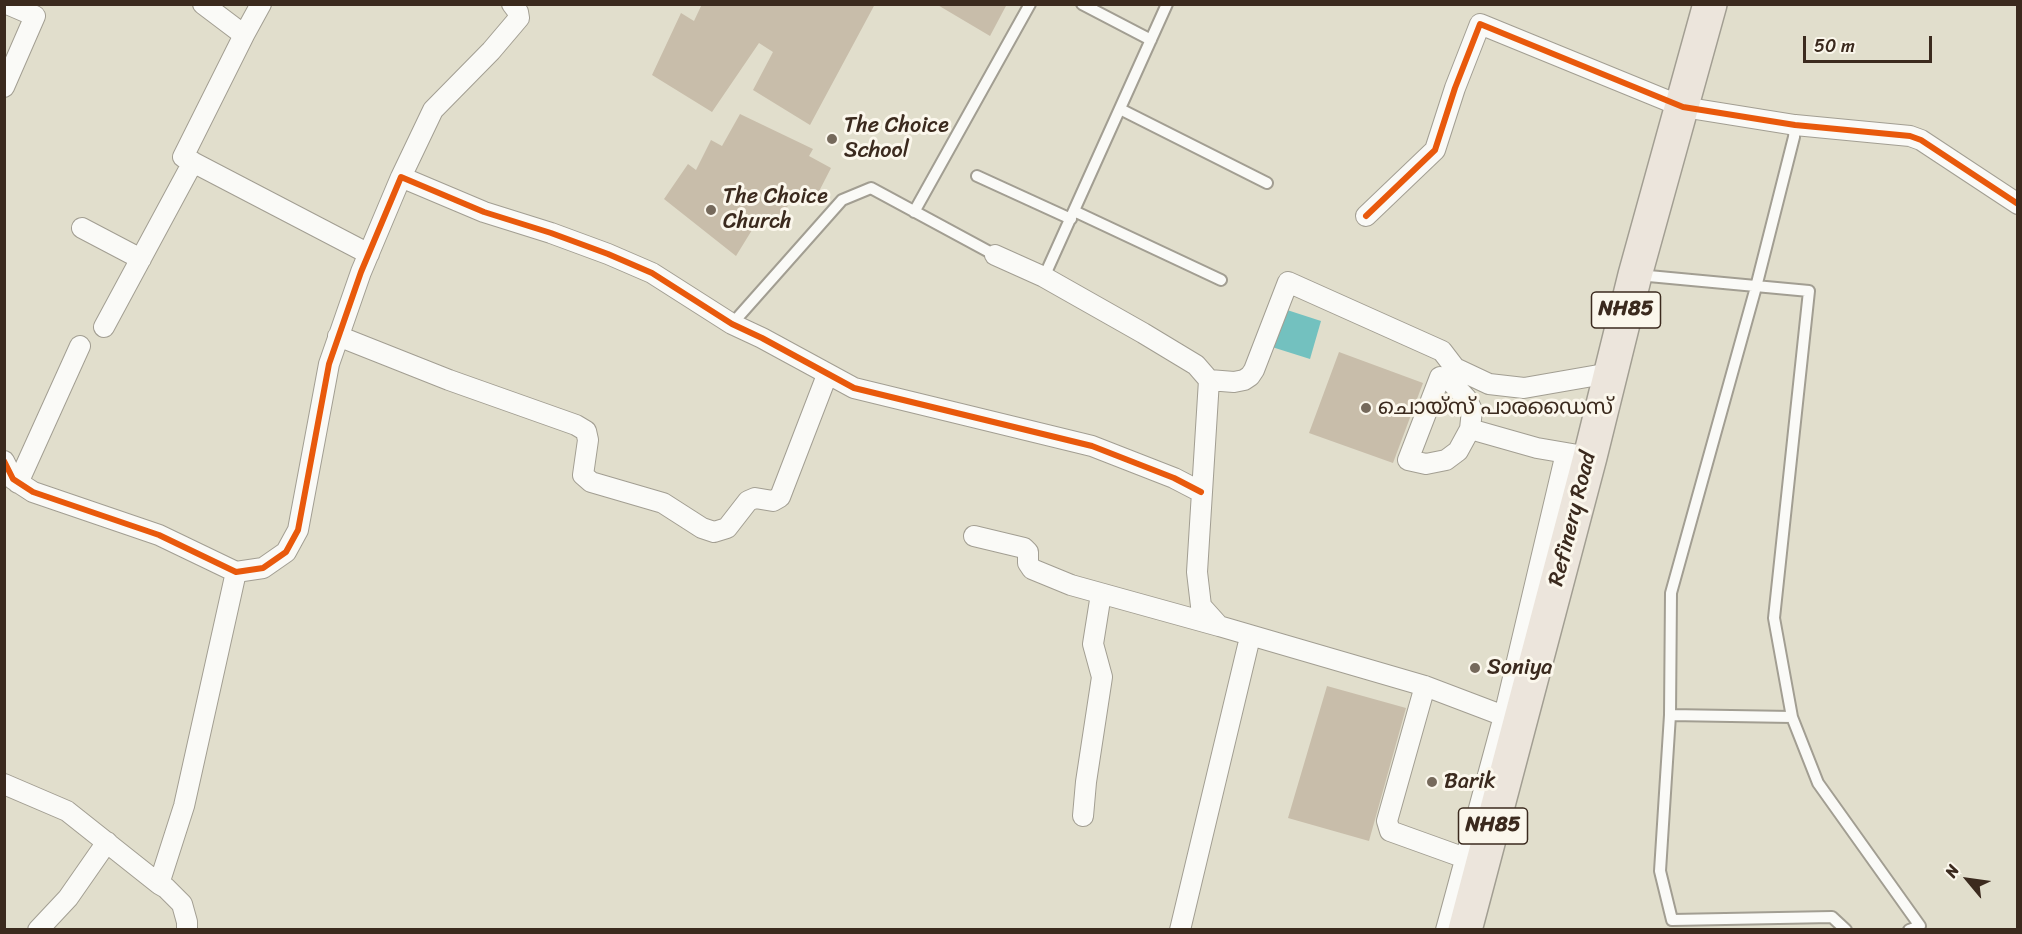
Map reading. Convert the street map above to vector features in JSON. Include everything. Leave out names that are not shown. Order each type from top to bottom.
[{"type":"highway","name":"Refinery Road","points":[[1465,930],[1575,514],[1578,455],[1610,373],[1710,4]]},
{"type":"street","points":[[4,87],[35,16],[7,4]]},
{"type":"street","points":[[203,4],[244,35]]},
{"type":"street","points":[[261,4],[183,157],[369,254]]},
{"type":"street","points":[[4,461],[13,479],[33,492],[159,535],[236,572],[263,568],[286,552],[298,530],[323,391],[338,336],[369,254],[401,177],[433,110],[491,51],[519,18],[512,4]]},
{"type":"street","points":[[1366,216],[1435,150],[1455,88],[1480,24],[1684,100],[1795,125],[1910,136],[1930,146],[2018,204]]},
{"type":"street","points":[[104,327],[192,162]]},
{"type":"street","points":[[401,177],[484,212],[608,254],[652,273],[732,324],[854,388],[1092,446],[1174,478],[1201,492]]},
{"type":"street","points":[[82,228],[141,259]]},
{"type":"street","points":[[995,255],[1044,277],[1196,365],[1209,380],[1234,382],[1250,376],[1288,282],[1442,351],[1455,368],[1489,384],[1524,388],[1610,373]]},
{"type":"street","points":[[338,336],[449,380],[576,425],[586,431],[588,440],[583,475],[591,482],[663,503],[702,528],[714,532],[727,528],[748,501],[755,498],[773,501],[780,497],[827,375]]},
{"type":"street","points":[[18,483],[80,346]]},
{"type":"street","points":[[1209,380],[1197,572],[1201,606],[1219,626]]},
{"type":"street","points":[[1446,930],[1578,455],[1537,448],[1470,429]]},
{"type":"street","points":[[974,536],[1024,548],[1028,552],[1028,563],[1032,569],[1071,585],[1425,686],[1504,716]]},
{"type":"street","points":[[159,884],[184,806],[236,572]]},
{"type":"street","points":[[1083,816],[1102,677],[1093,644],[1101,594]]},
{"type":"street","points":[[1180,930],[1250,637]]},
{"type":"street","points":[[1425,686],[1387,821],[1390,831],[1465,858]]},
{"type":"street","points":[[4,784],[67,811],[166,888],[182,904],[187,930]]},
{"type":"street","points":[[38,930],[68,898],[107,842]]},
{"type":"lane","points":[[914,212],[1030,4]]},
{"type":"lane","points":[[1082,4],[1151,40]]},
{"type":"lane","points":[[1044,277],[1167,4]]},
{"type":"lane","points":[[1120,109],[1267,183]]},
{"type":"lane","points":[[1795,125],[1756,287],[1671,593],[1670,715],[1660,871],[1672,920],[1832,917],[1846,930]]},
{"type":"lane","points":[[978,176],[1221,280]]},
{"type":"lane","points":[[732,324],[842,200],[871,188],[995,255]]},
{"type":"lane","points":[[1635,275],[1809,291],[1774,618],[1792,717],[1818,783],[1920,926],[1909,930]]},
{"type":"lane","points":[[1670,715],[1792,717]]},
{"type":"water","points":[[1284,309],[1321,321],[1310,359],[1272,347]]},
{"type":"building","name":"The Choice School","points":[[702,4],[875,4],[810,125],[753,90],[773,52],[759,43],[712,112],[652,75],[681,13],[694,21]]},
{"type":"building","points":[[936,4],[1007,4],[990,36]]},
{"type":"building","points":[[740,114],[813,149],[809,156],[831,168],[812,205],[793,194],[777,230],[760,217],[736,256],[664,199],[688,164],[696,170],[711,140],[722,146]]},
{"type":"building","name":"ചൊയ്സ് പാരഡൈസ്","points":[[1339,352],[1423,383],[1393,463],[1309,433]]},
{"type":"building","points":[[1327,686],[1406,708],[1369,841],[1288,818]]},
{"type":"cycle path","points":[[1366,216],[1435,150],[1455,88],[1480,24],[1683,107],[1795,125],[1910,136],[1921,140],[2018,204]]},
{"type":"cycle path","points":[[4,461],[13,479],[33,492],[159,535],[236,572],[263,568],[286,552],[298,530],[329,364],[361,272],[401,177],[484,212],[551,233],[652,273],[732,324],[854,388],[1092,446],[1174,478],[1201,492]]},
{"type":"place","name":"The Choice School","points":[[832,139]]},
{"type":"place","name":"The Choice Church","points":[[711,210]]},
{"type":"place","name":"ചൊയ്സ് പാരഡൈസ്","points":[[1366,408]]},
{"type":"place","name":"Soniya","points":[[1475,668]]},
{"type":"place","name":"Barik","points":[[1432,782]]}]
